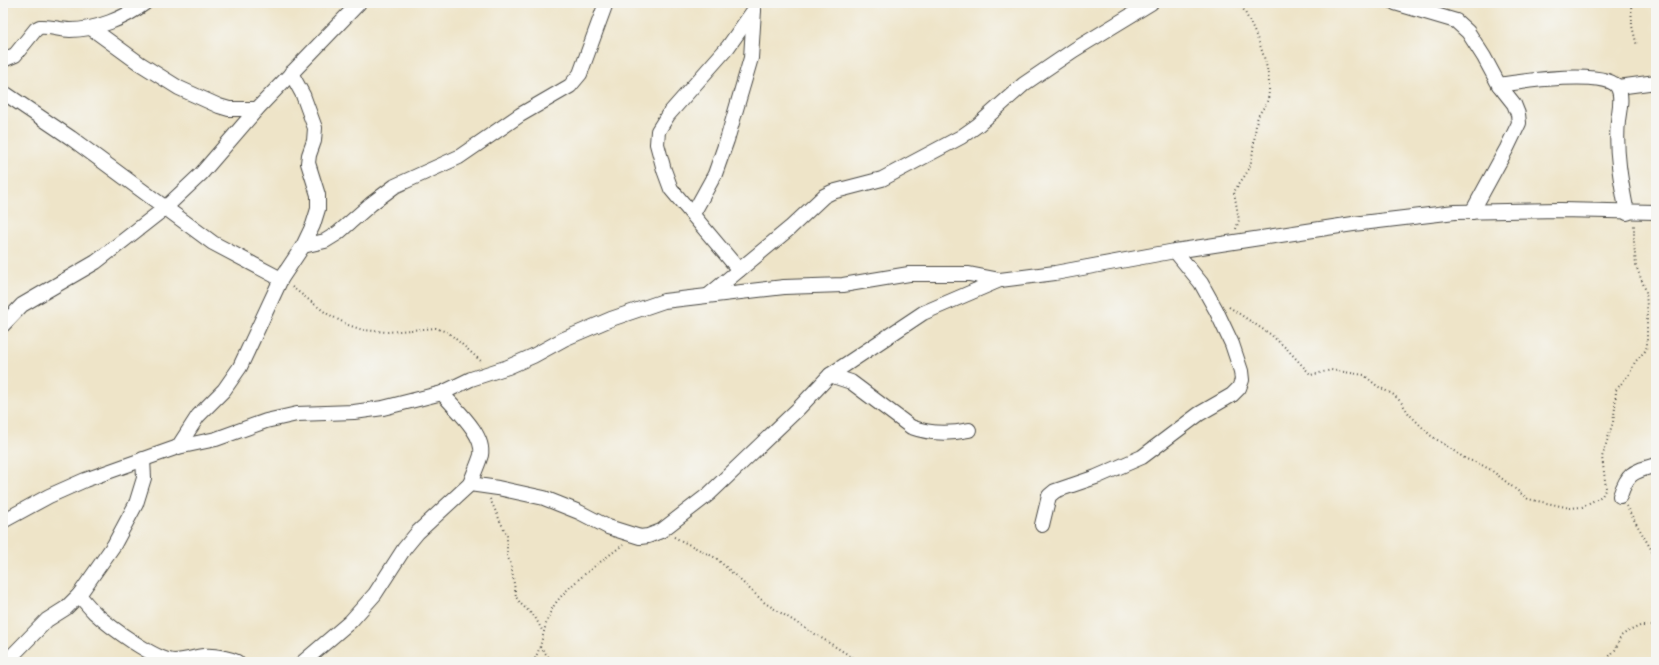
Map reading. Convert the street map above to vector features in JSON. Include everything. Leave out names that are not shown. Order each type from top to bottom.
[{"type":"street","points":[[3,60],[15,55],[36,29],[40,27],[72,30],[91,28],[122,17],[145,3]]},
{"type":"street","points":[[3,325],[22,305],[96,262],[165,208],[201,174],[257,108],[359,3]]},
{"type":"street","points":[[303,246],[325,241],[338,233],[366,208],[396,186],[459,157],[520,115],[570,86],[580,74],[606,3]]},
{"type":"street","points":[[709,295],[790,228],[824,196],[832,192],[882,179],[961,137],[978,125],[1024,84],[1074,50],[1151,3]]},
{"type":"street","points":[[1395,3],[1456,22],[1468,32],[1499,85],[1514,104],[1518,114],[1519,123],[1472,212]]},
{"type":"street","points":[[739,270],[671,189],[657,144],[658,131],[673,109],[728,47],[756,7]]},
{"type":"street","points":[[693,214],[715,174],[727,140],[750,58],[756,7]]},
{"type":"street","points":[[91,28],[139,63],[179,88],[229,109],[257,108]]},
{"type":"street","points":[[178,447],[198,416],[224,390],[240,367],[281,279],[303,246],[318,210],[318,195],[308,163],[314,141],[315,128],[303,94],[291,73]]},
{"type":"street","points":[[1499,85],[1546,78],[1584,78],[1613,82],[1618,87],[1620,98],[1618,125],[1621,182],[1631,213]]},
{"type":"street","points":[[1618,87],[1656,82]]},
{"type":"street","points":[[3,92],[71,138],[213,242],[281,279]]},
{"type":"street","points":[[470,484],[544,498],[579,512],[608,527],[635,536],[648,536],[661,530],[709,494],[798,409],[830,374],[923,314],[1000,280],[1055,273],[1175,251],[1353,224],[1454,212],[1560,210],[1631,213],[1656,212]]},
{"type":"street","points":[[1042,526],[1049,496],[1055,491],[1096,477],[1142,457],[1199,414],[1232,395],[1239,388],[1242,380],[1241,371],[1232,344],[1201,283],[1175,251]]},
{"type":"street","points":[[3,521],[49,496],[85,480],[178,447],[216,439],[266,421],[297,414],[354,412],[384,408],[442,393],[471,378],[508,368],[564,339],[611,318],[664,301],[784,287],[843,285],[909,274],[969,274],[1000,280]]},
{"type":"street","points":[[830,374],[851,382],[912,427],[930,432],[957,433],[969,430]]},
{"type":"street","points":[[303,662],[356,616],[375,594],[404,549],[418,532],[470,484],[481,454],[481,444],[478,436],[442,393]]},
{"type":"street","points":[[6,662],[48,620],[66,608],[79,595],[114,545],[136,504],[144,478],[143,459]]},
{"type":"street","points":[[1620,496],[1625,481],[1632,474],[1656,465]]},
{"type":"street","points":[[79,595],[95,613],[114,629],[149,651],[169,661],[215,656],[237,662]]},
{"type":"path","points":[[1230,243],[1239,220],[1234,192],[1250,167],[1257,119],[1260,111],[1268,101],[1269,92],[1268,74],[1263,55],[1251,24],[1240,3]]},
{"type":"path","points":[[1631,3],[1632,26],[1637,46]]},
{"type":"path","points":[[1208,296],[1225,304],[1270,334],[1287,349],[1311,375],[1331,370],[1364,375],[1377,386],[1394,395],[1409,414],[1430,435],[1466,459],[1491,470],[1528,500],[1570,508],[1582,507],[1602,496],[1606,488],[1602,457],[1613,422],[1616,390],[1630,373],[1635,362],[1645,351],[1646,346],[1648,308],[1646,291],[1636,266],[1631,213]]},
{"type":"path","points":[[281,279],[326,313],[348,325],[363,330],[387,332],[436,328],[449,333],[494,372]]},
{"type":"path","points":[[1605,482],[1620,496],[1634,517],[1651,549],[1655,559],[1656,579]]},
{"type":"path","points":[[486,486],[491,502],[507,536],[507,556],[510,564],[516,597],[535,617],[543,633]]},
{"type":"path","points":[[661,530],[716,558],[765,603],[860,662]]},
{"type":"path","points":[[533,662],[540,647],[543,633],[552,608],[574,585],[600,562],[635,536]]},
{"type":"path","points":[[1656,615],[1653,626],[1656,641]]},
{"type":"path","points":[[1604,662],[1615,650],[1621,636],[1640,626],[1653,626]]},
{"type":"path","points":[[540,647],[553,662]]},
{"type":"path","points":[[928,662],[942,660],[946,662]]}]
